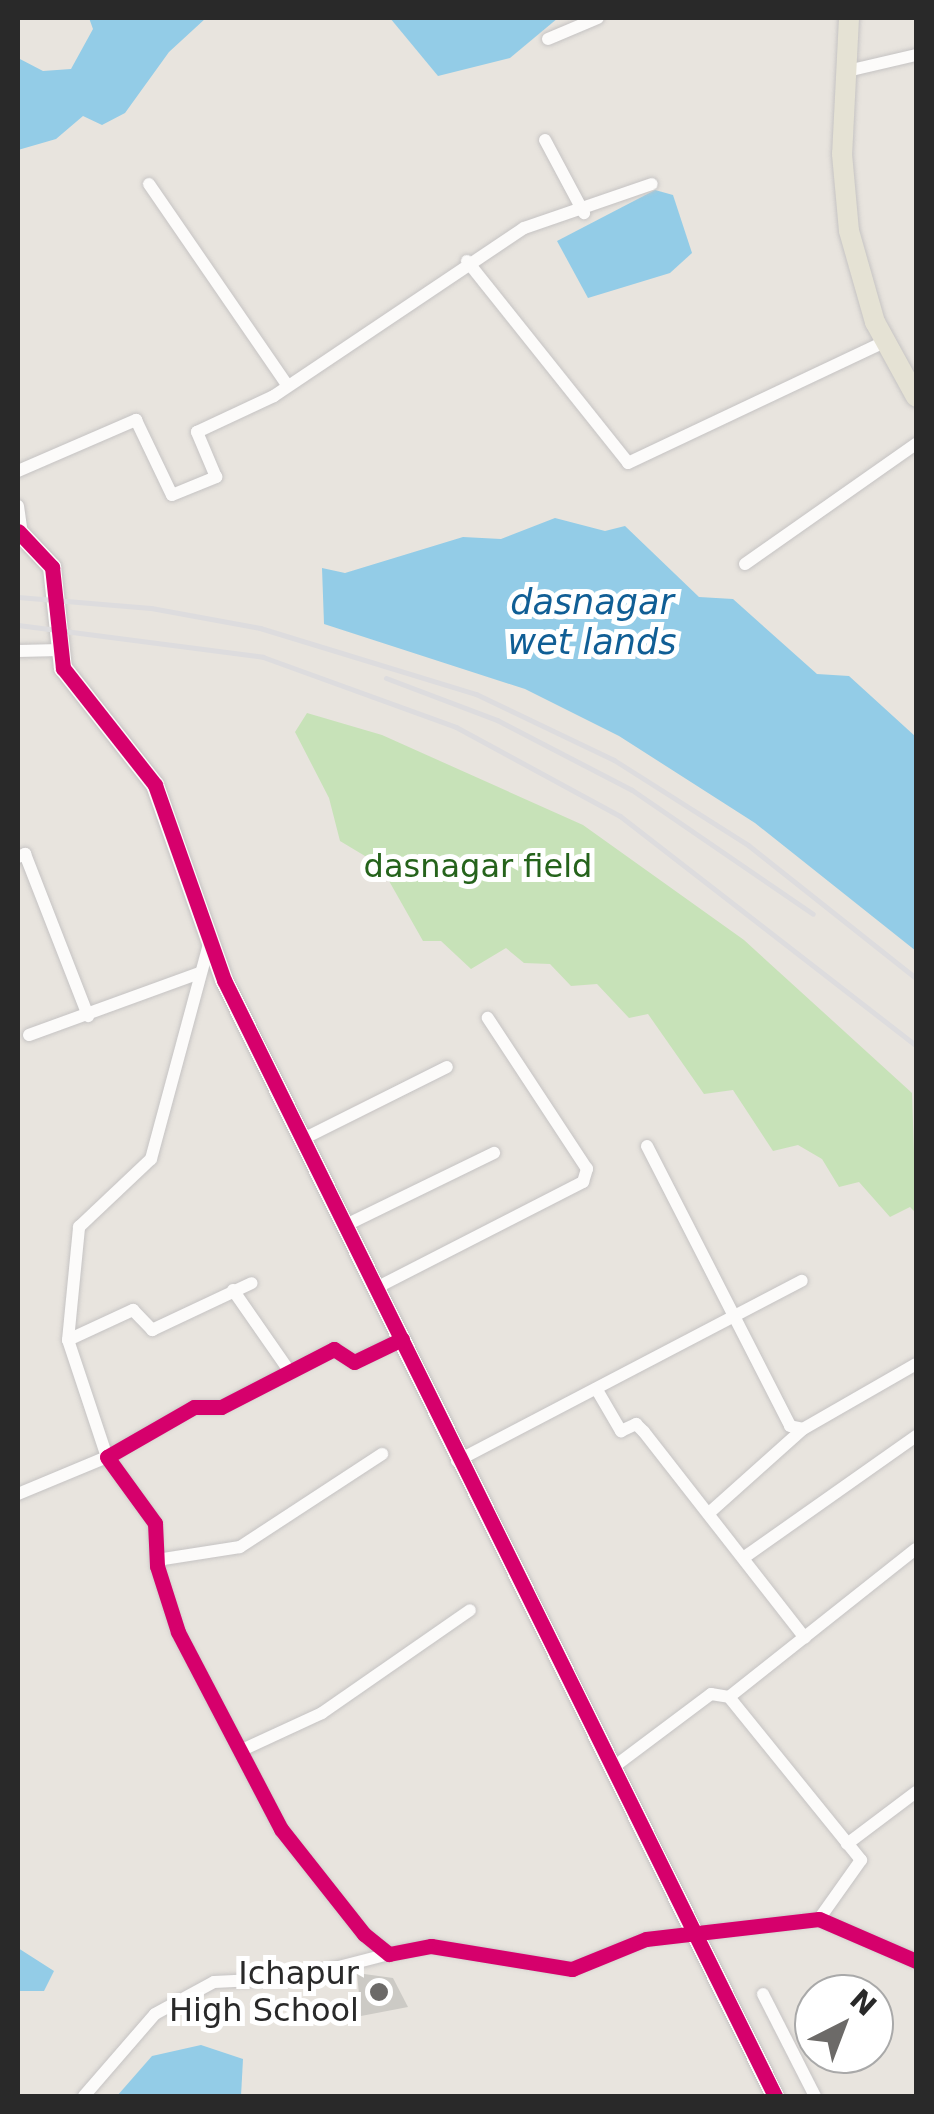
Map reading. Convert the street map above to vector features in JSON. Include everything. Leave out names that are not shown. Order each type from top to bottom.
[{"type":"main road","points":[[849,18],[843,72],[849,231],[886,341],[916,397]]},
{"type":"street","points":[[548,39],[598,18]]},
{"type":"street","points":[[843,72],[916,54]]},
{"type":"street","points":[[545,140],[584,213]]},
{"type":"street","points":[[149,184],[286,383]]},
{"type":"street","points":[[18,471],[136,420],[172,495],[216,478],[197,432],[286,383],[467,261],[524,228],[584,213],[652,184]]},
{"type":"street","points":[[467,261],[628,463],[886,341]]},
{"type":"street","points":[[744,564],[916,444]]},
{"type":"street","points":[[18,506],[20,534],[52,567],[63,668],[155,784],[210,941],[302,1140],[776,2096]]},
{"type":"street","points":[[18,651],[60,650]]},
{"type":"street","points":[[18,857],[24,854],[88,1016]]},
{"type":"street","points":[[210,941],[199,973],[187,1042],[151,1160],[102,1197],[79,1227],[68,1340],[107,1457],[156,1523],[156,1560],[178,1632],[280,1829],[388,1954]]},
{"type":"street","points":[[29,1035],[199,973]]},
{"type":"street","points":[[374,1289],[583,1182],[586,1169],[488,1018]]},
{"type":"street","points":[[302,1140],[447,1067]]},
{"type":"street","points":[[647,1146],[710,1260],[704,1266],[790,1426],[803,1429]]},
{"type":"street","points":[[344,1226],[494,1153]]},
{"type":"street","points":[[458,1461],[802,1280]]},
{"type":"street","points":[[68,1340],[133,1310],[152,1330],[252,1283]]},
{"type":"street","points":[[233,1290],[290,1372]]},
{"type":"street","points":[[18,1494],[107,1457],[194,1407],[221,1407],[334,1349],[354,1362],[402,1339]]},
{"type":"street","points":[[709,1513],[803,1429],[916,1364]]},
{"type":"street","points":[[596,1390],[621,1430],[636,1424],[709,1513],[720,1536],[746,1556],[756,1580],[805,1638]]},
{"type":"street","points":[[746,1556],[916,1436]]},
{"type":"street","points":[[156,1560],[240,1547],[382,1454]]},
{"type":"street","points":[[729,1697],[916,1549]]},
{"type":"street","points":[[242,1750],[322,1713],[470,1610]]},
{"type":"street","points":[[611,1768],[711,1694],[729,1697],[861,1860],[819,1919]]},
{"type":"street","points":[[848,1844],[916,1792]]},
{"type":"street","points":[[84,2096],[155,2014],[214,1982],[296,1978],[430,1946],[572,1969],[646,1938],[696,1938],[819,1919],[916,1961]]},
{"type":"street","points":[[764,1994],[815,2096]]},
{"type":"green space","name":"dasnagar field","points":[[307,713],[382,735],[583,825],[744,940],[912,1093],[916,1213],[910,1207],[890,1217],[859,1182],[839,1187],[822,1159],[798,1145],[773,1151],[733,1090],[704,1094],[648,1014],[629,1018],[597,984],[571,986],[550,964],[524,963],[506,948],[471,969],[441,941],[423,941],[380,865],[340,841],[329,798],[295,732]]},
{"type":"water","points":[[89,18],[206,18],[169,52],[125,113],[102,125],[83,116],[56,139],[18,150],[18,58],[43,71],[71,69],[93,29]]},
{"type":"water","points":[[390,18],[558,18],[510,58],[438,76]]},
{"type":"water","points":[[655,190],[673,195],[692,253],[670,273],[588,298],[557,241]]},
{"type":"water","name":"dasnagar wet lands","points":[[555,518],[605,531],[625,526],[699,597],[733,599],[817,674],[849,676],[916,737],[916,951],[755,823],[619,736],[525,689],[324,624],[322,568],[345,573],[463,537],[501,539]]},
{"type":"water","points":[[18,1948],[54,1971],[44,1991],[19,1991],[18,2002]]},
{"type":"water","points":[[201,2045],[243,2059],[241,2096],[117,2096],[152,2056]]},
{"type":"building","name":"Ichapur High School","points":[[357,1973],[393,1978],[408,2007],[361,2016]]},
{"type":"railway","points":[[18,597],[151,608],[260,628],[476,694],[614,760],[748,845],[916,978]]},
{"type":"railway","points":[[18,625],[263,657],[456,727],[620,816],[916,1046]]},
{"type":"railway","points":[[386,678],[497,720],[632,790],[813,914]]},
{"type":"cycle path","points":[[18,531],[52,567],[63,668],[155,785],[224,980],[775,2096]]},
{"type":"cycle path","points":[[402,1339],[354,1362],[334,1349],[221,1407],[194,1407],[107,1457],[155,1523],[157,1566],[178,1632],[281,1829],[364,1934],[389,1954],[431,1946],[572,1969],[646,1939],[819,1919],[916,1961]]},
{"type":"place","name":"Ichapur High School","points":[[379,1992]]}]
